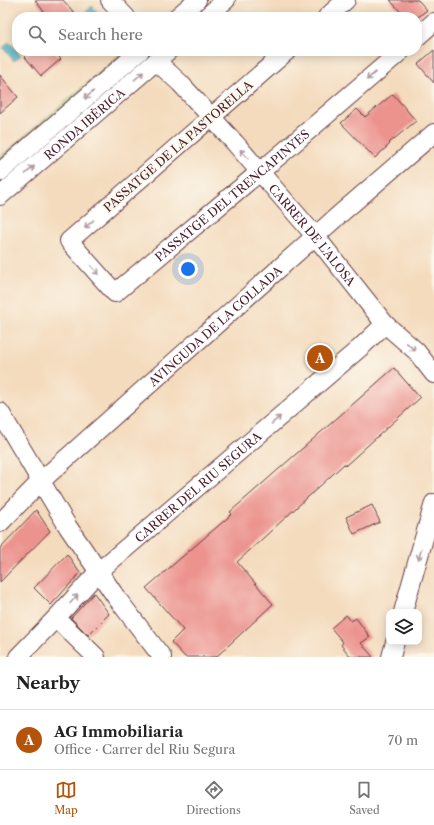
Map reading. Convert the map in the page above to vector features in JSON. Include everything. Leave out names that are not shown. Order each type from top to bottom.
[{"type":"street","points":[[110,0],[121,12]]},
{"type":"street","points":[[183,12],[197,0]]},
{"type":"street","points":[[212,12],[226,0]]},
{"type":"street","points":[[333,12],[346,0]]},
{"type":"street","points":[[422,33],[434,22]]},
{"type":"street","name":"RONDA IBÈRICA","points":[[0,172],[134,56]]},
{"type":"street","name":"RONDA IBÈRICA","points":[[0,196],[162,56]]},
{"type":"street","name":"CARRER DE L'ALOSA","points":[[162,56],[180,83],[316,237],[385,324],[416,351],[434,374]]},
{"type":"street","name":"PASSATGE DE LA PASTORELLA","points":[[69,241],[282,56]]},
{"type":"street","name":"PASSATGE DEL TRENCAPINYES","points":[[69,241],[115,293],[260,172],[395,56]]},
{"type":"street","name":"AVINGUDA DE LA COLLADA","points":[[0,523],[41,481],[340,214],[434,133]]},
{"type":"street","name":"CARRER DEL RIU SEGURA","points":[[18,657],[98,572],[361,347],[385,324]]},
{"type":"street","points":[[0,412],[68,527],[98,572],[162,657]]},
{"type":"street","points":[[404,609],[434,504]]},
{"type":"street","points":[[56,618],[96,657]]},
{"type":"street","points":[[390,657],[394,645]]},
{"type":"green space","points":[[118,56],[122,56],[0,162],[0,157]]},
{"type":"water","points":[[92,6],[97,12],[86,12]]},
{"type":"water","points":[[9,42],[12,45],[12,56],[20,56],[14,61],[3,48]]},
{"type":"building","points":[[35,0],[63,0],[74,12],[44,12]]},
{"type":"building","points":[[390,0],[418,0],[427,10],[422,14],[422,12],[401,12]]},
{"type":"building","points":[[434,50],[434,83],[418,64]]},
{"type":"building","points":[[58,56],[61,59],[41,76],[25,57]]},
{"type":"building","points":[[0,75],[18,97],[0,113]]},
{"type":"building","points":[[393,94],[416,121],[389,143],[390,144],[375,158],[341,123],[357,109],[365,117]]},
{"type":"building","points":[[394,368],[420,398],[345,466],[344,464],[237,562],[273,604],[216,657],[185,657],[171,642],[183,630],[146,588],[232,514],[230,512]]},
{"type":"building","points":[[372,505],[380,522],[354,534],[346,517]]},
{"type":"building","points":[[36,510],[50,531],[0,582],[0,548]]},
{"type":"building","points":[[67,554],[80,573],[51,605],[34,588]]},
{"type":"building","points":[[94,593],[109,614],[88,635],[71,618]]},
{"type":"building","points":[[346,615],[351,621],[356,618],[370,637],[361,643],[373,657],[351,657],[341,645],[343,642],[331,628]]},
{"type":"place","name":"AG Immobiliaria","points":[[320,358]]}]
